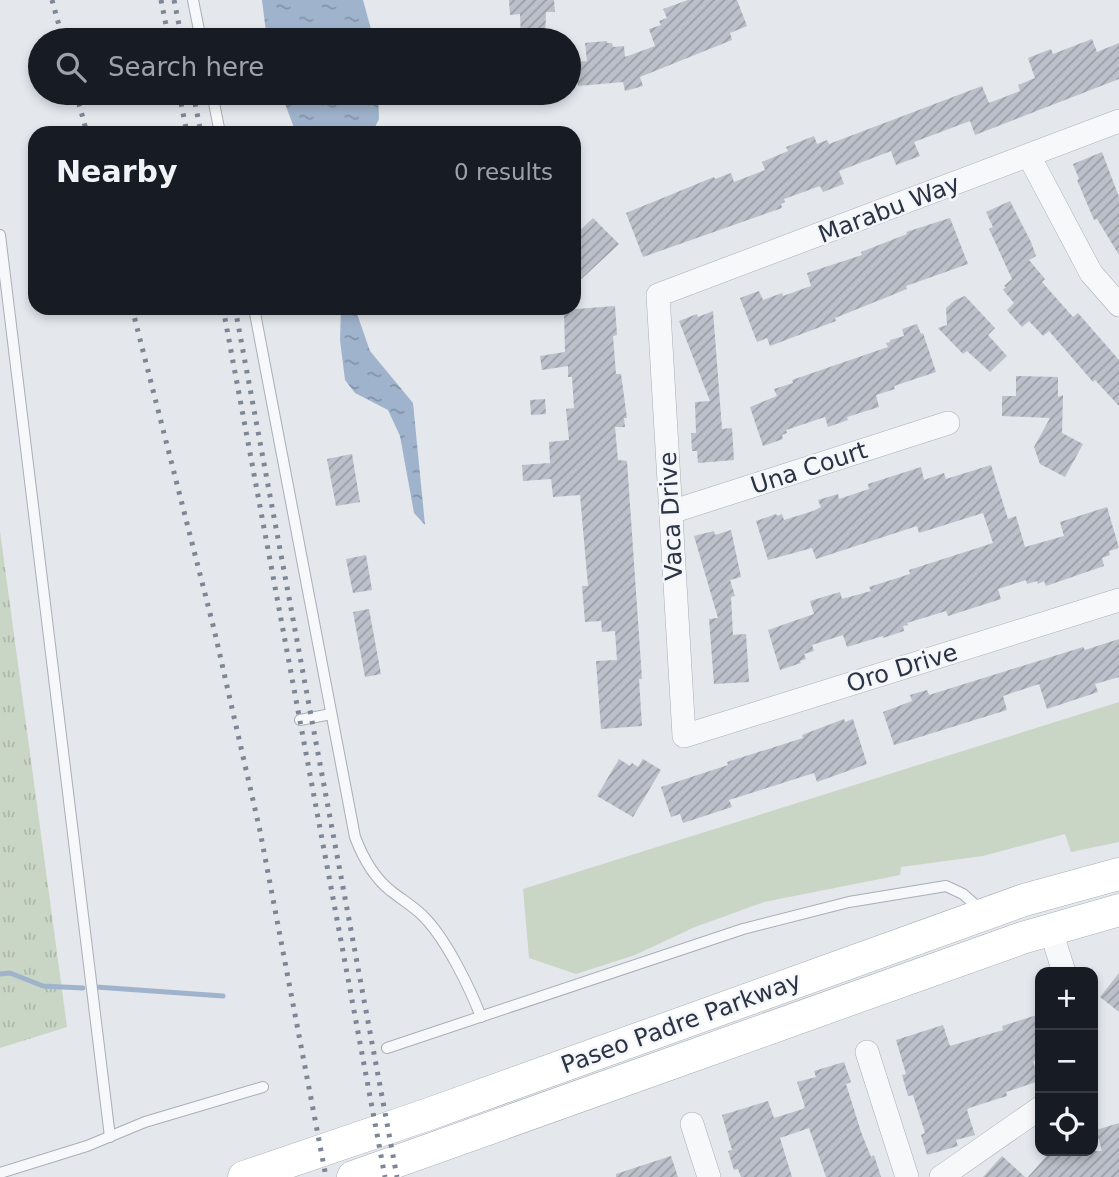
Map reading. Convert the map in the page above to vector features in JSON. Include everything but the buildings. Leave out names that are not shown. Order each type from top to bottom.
[{"type":"main road","name":"Paseo Padre Parkway","points":[[244,1177],[985,914],[1062,888],[1119,874]]},
{"type":"main road","points":[[1050,928],[1072,904],[1090,896],[1119,890]]},
{"type":"main road","name":"Paseo Padre Parkway","points":[[353,1177],[1050,928],[1119,910]]},
{"type":"street","name":"Marabu Way","points":[[658,295],[1119,121]]},
{"type":"street","points":[[1029,156],[1091,273],[1119,305]]},
{"type":"street","name":"Vaca Drive","points":[[658,295],[684,736]]},
{"type":"street","name":"Una Court","points":[[671,512],[948,423]]},
{"type":"street","name":"Oro Drive","points":[[684,736],[1119,600]]},
{"type":"street","points":[[1050,928],[1063,967]]},
{"type":"street","points":[[867,1052],[907,1177]]},
{"type":"street","points":[[941,1177],[1035,1111]]},
{"type":"street","points":[[692,1124],[709,1177]]},
{"type":"lane","points":[[193,0],[199,28]]},
{"type":"lane","points":[[214,105],[219,126]]},
{"type":"lane","points":[[0,235],[110,1137]]},
{"type":"lane","points":[[255,315],[351,822],[361,853],[380,881],[414,907],[432,925],[469,989],[481,1017]]},
{"type":"lane","points":[[300,720],[331,714]]},
{"type":"lane","points":[[387,1048],[732,932],[849,902],[946,886],[963,894],[985,914]]},
{"type":"lane","points":[[0,1173],[70,1152],[145,1122],[263,1087]]},
{"type":"green space","points":[[0,531],[67,1027],[0,1048]]},
{"type":"green space","points":[[1119,702],[1119,842],[1071,852],[1065,834],[983,856],[901,867],[900,875],[764,902],[695,927],[635,955],[576,974],[529,958],[523,889]]},
{"type":"water","points":[[262,0],[363,0],[371,28],[266,28]]},
{"type":"water","points":[[286,105],[378,105],[379,119],[376,126],[293,126]]},
{"type":"water","points":[[341,315],[357,315],[370,351],[413,403],[425,525],[414,513],[400,436],[388,410],[355,393],[345,380],[340,340]]},
{"type":"waterway","points":[[0,974],[10,973],[43,986],[83,988]]},
{"type":"waterway","points":[[96,987],[223,996]]},
{"type":"railway","points":[[52,0],[60,28]]},
{"type":"railway","points":[[161,0],[167,28]]},
{"type":"railway","points":[[174,0],[180,28]]},
{"type":"railway","points":[[79,105],[85,126]]},
{"type":"railway","points":[[181,105],[186,126]]},
{"type":"railway","points":[[195,105],[200,126]]},
{"type":"railway","points":[[134,315],[214,629],[260,831],[326,1177]]},
{"type":"railway","points":[[224,315],[385,1177]]},
{"type":"railway","points":[[236,315],[397,1177]]}]
